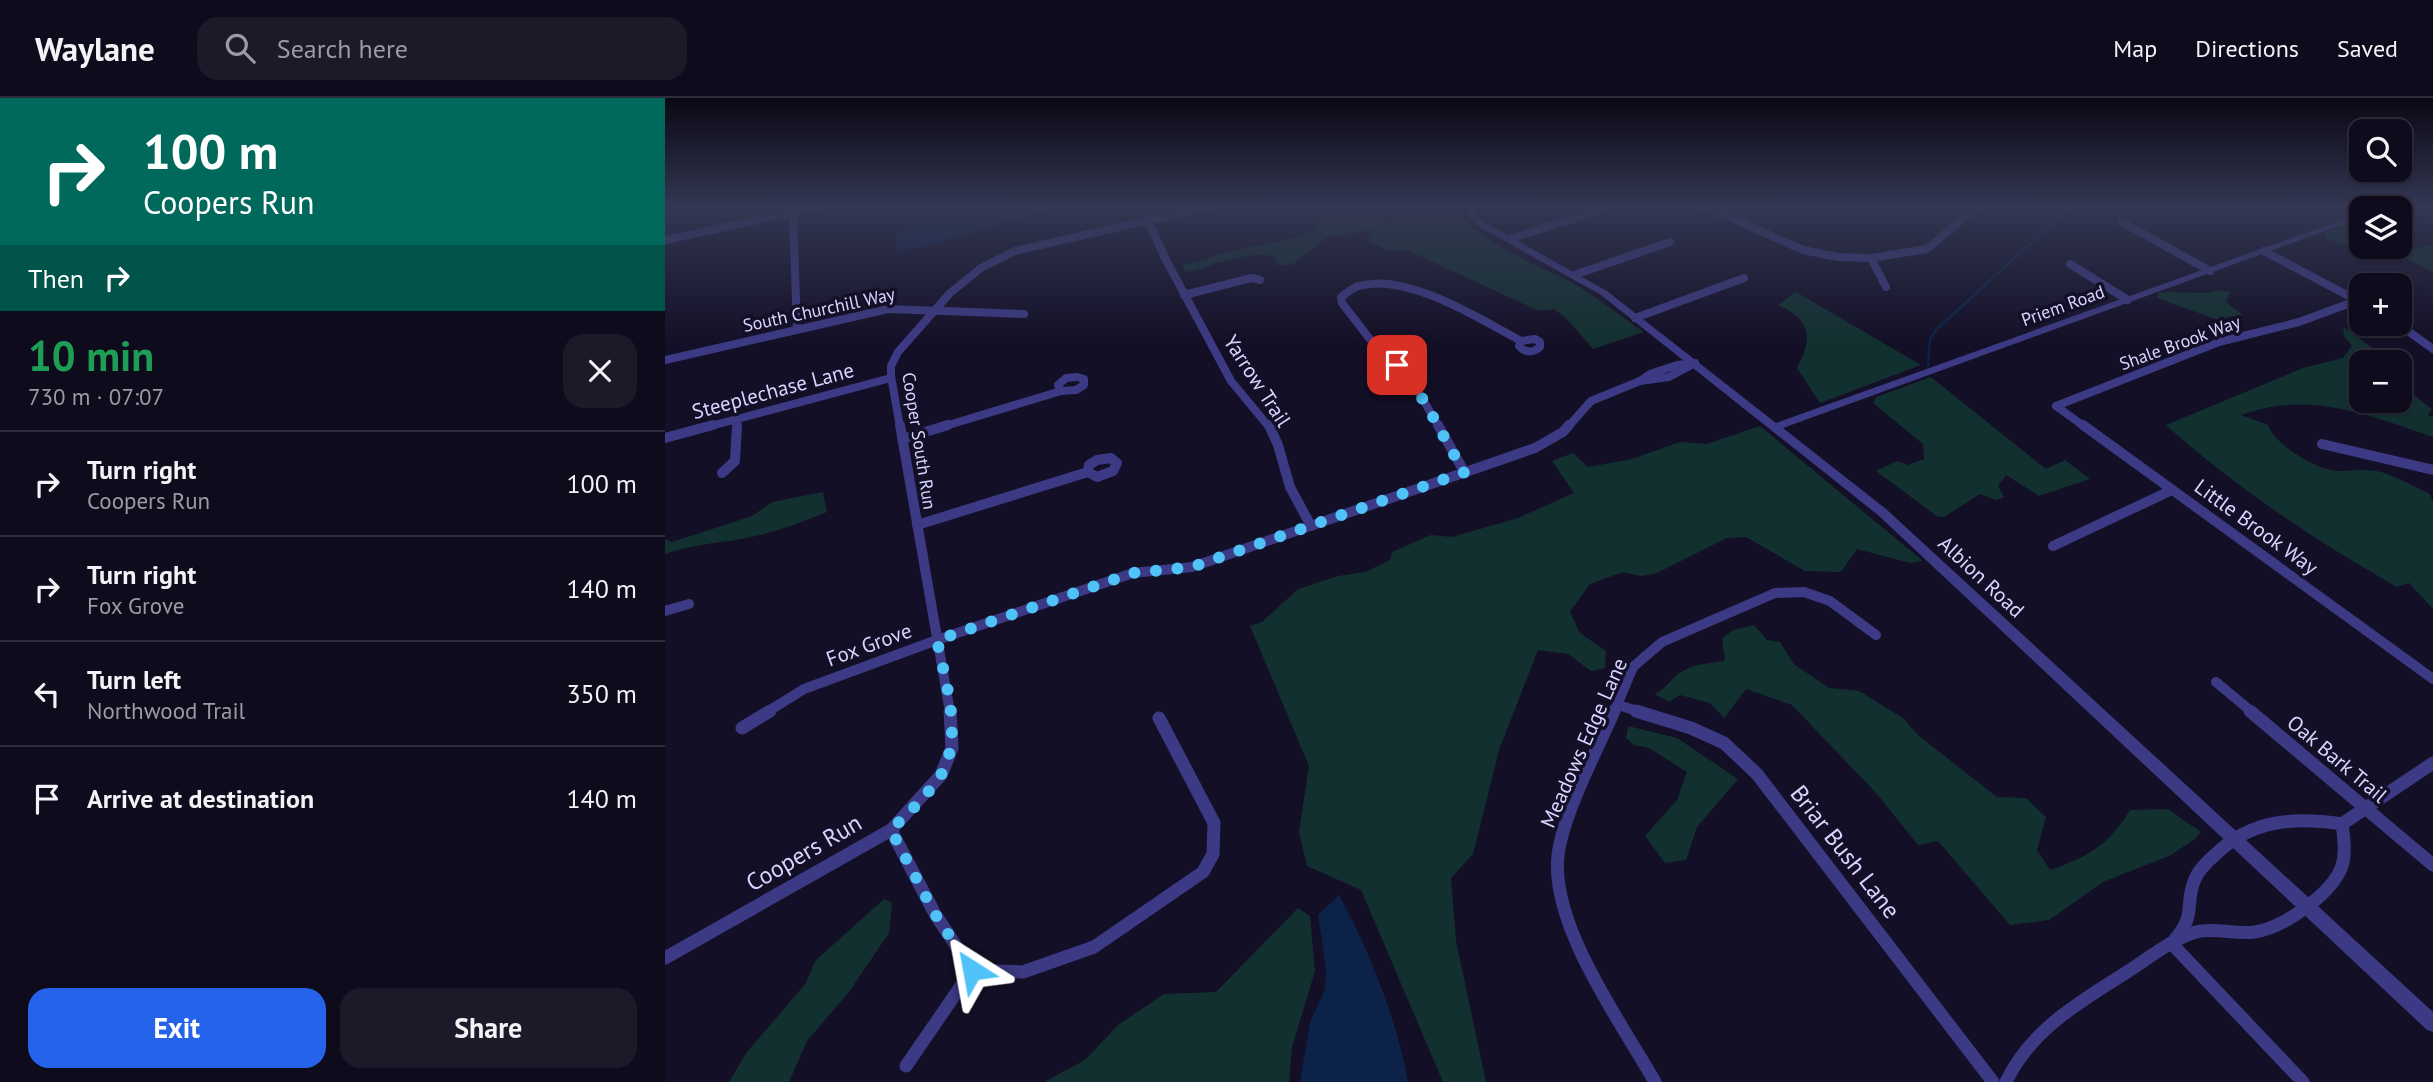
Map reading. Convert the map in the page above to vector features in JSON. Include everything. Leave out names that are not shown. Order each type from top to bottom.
[{"type":"street","points":[[794,252],[797,329]]},
{"type":"street","name":"Cooper South Run","points":[[937,640],[891,366],[898,352],[978,269],[1014,252]]},
{"type":"street","name":"Yarrow Trail","points":[[1163,252],[1231,381],[1268,424],[1278,445],[1290,486],[1311,526]]},
{"type":"street","name":"Albion Road","points":[[1532,252],[1604,293],[1882,512],[2433,1024]]},
{"type":"street","points":[[1574,275],[1641,252]]},
{"type":"street","points":[[1813,252],[1838,257],[1871,258],[1905,252]]},
{"type":"street","points":[[2176,252],[2210,271]]},
{"type":"street","name":"Priem Road","points":[[1776,427],[2262,252]]},
{"type":"street","points":[[2266,252],[2349,296]]},
{"type":"street","points":[[1871,258],[1885,288]]},
{"type":"street","points":[[2070,264],[2128,300]]},
{"type":"street","points":[[1184,295],[1251,278],[1260,280]]},
{"type":"street","points":[[1635,318],[1744,278]]},
{"type":"street","points":[[1465,472],[1442,436],[1423,396],[1407,375],[1363,330],[1342,303],[1341,296],[1348,290],[1363,285],[1401,285],[1521,341]]},
{"type":"street","name":"Shale Brook Way","points":[[2056,406],[2220,342],[2299,322],[2349,304]]},
{"type":"street","name":"South Churchill Way","points":[[665,360],[888,309],[1024,314]]},
{"type":"street","points":[[2412,334],[2433,349]]},
{"type":"street","name":"Fox Grove","points":[[742,728],[804,689],[937,640],[1133,573],[1192,567],[1535,448],[1563,432],[1591,401],[1640,382],[1657,381],[1686,372],[1695,363]]},
{"type":"street","name":"Steeplechase Lane","points":[[665,438],[891,378]]},
{"type":"street","points":[[902,439],[1061,391]]},
{"type":"street","name":"Little Brook Way","points":[[2056,406],[2433,679]]},
{"type":"street","points":[[722,473],[735,461],[737,419]]},
{"type":"street","points":[[2322,444],[2433,470]]},
{"type":"street","points":[[917,525],[1088,472]]},
{"type":"street","points":[[2053,546],[2172,490]]},
{"type":"street","name":"Meadows Edge Lane","points":[[1655,1082],[1576,943],[1560,894],[1558,855],[1566,823],[1633,667],[1654,648],[1775,593],[1804,592],[1831,601],[1876,635]]},
{"type":"street","points":[[665,611],[689,604]]},
{"type":"street","name":"Coopers Run","points":[[665,958],[891,830],[941,775],[952,748],[950,712],[937,640]]},
{"type":"street","name":"Oak Bark Trail","points":[[2216,682],[2433,865]]},
{"type":"street","name":"Briar Bush Lane","points":[[1618,705],[1691,728],[1724,743],[1757,774],[1993,1082]]},
{"type":"street","points":[[972,970],[1023,972],[1094,947],[1203,872],[1213,854],[1215,822],[1159,718]]},
{"type":"street","points":[[2171,943],[2189,925],[2194,883],[2201,867],[2232,839],[2273,820],[2308,818],[2342,824],[2433,763]]},
{"type":"street","points":[[2006,1082],[2012,1067],[2026,1048],[2072,1007],[2171,943],[2200,931],[2247,933],[2283,925],[2307,908],[2339,874],[2345,852],[2342,824]]},
{"type":"street","points":[[891,830],[935,914],[972,970]]},
{"type":"street","points":[[2171,943],[2303,1082]]},
{"type":"street","points":[[906,1066],[972,970]]},
{"type":"green space","points":[[1230,252],[1308,252],[1292,265],[1276,265],[1276,258],[1258,255],[1188,272],[1183,265]]},
{"type":"green space","points":[[1411,252],[1511,252],[1576,285],[1644,332],[1593,349],[1566,318],[1554,309],[1539,311]]},
{"type":"green space","points":[[2412,252],[2433,252],[2433,272],[2409,259],[2412,259]]},
{"type":"green space","points":[[2220,290],[2230,292],[2226,302],[2243,315],[2227,317],[2221,321],[2157,298],[2159,292],[2205,293]]},
{"type":"green space","points":[[1796,292],[1921,365],[1820,403],[1797,368],[1806,347],[1806,330],[1803,323],[1789,310],[1778,305]]},
{"type":"green space","points":[[2343,326],[2349,330],[2349,336],[2356,336],[2375,350],[2349,350],[2352,346],[2344,336]]},
{"type":"green space","points":[[2349,350],[2349,411],[2315,405],[2291,405],[2241,415],[2268,425],[2287,448],[2319,466],[2337,471],[2381,472],[2430,494],[2433,502],[2433,609],[2409,583],[2397,587],[2277,512],[2220,470],[2166,425],[2303,368],[2343,358]]},
{"type":"green space","points":[[1931,377],[2046,469],[2065,460],[2090,479],[2039,496],[2006,475],[1998,486],[2004,497],[1996,500],[1980,494],[1944,517],[1938,517],[1876,471],[1897,461],[1908,465],[1924,459],[1923,444],[1873,403],[1876,397]]},
{"type":"green space","points":[[2412,394],[2432,409],[2428,415],[2433,417],[2433,437],[2385,421],[2357,413],[2412,413]]},
{"type":"green space","points":[[1760,426],[1923,561],[1910,563],[1857,549],[1841,572],[1805,571],[1746,537],[1727,538],[1655,574],[1640,576],[1623,572],[1590,584],[1570,612],[1580,633],[1606,651],[1605,668],[1591,671],[1568,654],[1538,650],[1499,750],[1473,854],[1451,878],[1456,941],[1486,1082],[1443,1082],[1361,890],[1307,866],[1299,832],[1309,766],[1250,626],[1262,622],[1298,589],[1338,576],[1365,572],[1390,560],[1392,552],[1431,535],[1452,537],[1518,518],[1574,493],[1552,461],[1573,453],[1588,467],[1632,459],[1680,442],[1707,444]]},
{"type":"green space","points":[[823,492],[827,512],[763,534],[665,554],[665,539],[672,542],[752,516],[772,502]]},
{"type":"green space","points":[[1754,625],[1767,640],[1780,642],[1794,664],[1829,688],[1859,691],[1903,718],[1919,736],[1997,797],[2026,798],[2046,817],[2037,850],[2050,870],[2076,860],[2096,848],[2114,833],[2130,810],[2168,809],[2201,832],[2171,855],[2103,882],[2049,920],[2010,925],[1938,841],[1918,845],[1876,793],[1792,705],[1746,689],[1724,718],[1710,703],[1680,695],[1669,702],[1655,694],[1686,669],[1725,661],[1722,638],[1733,630]]},
{"type":"green space","points":[[1628,726],[1677,738],[1738,779],[1697,827],[1686,860],[1665,863],[1645,836],[1677,800],[1687,772],[1649,748],[1634,745],[1626,738]]},
{"type":"green space","points":[[884,899],[892,903],[889,933],[849,992],[807,1041],[789,1082],[729,1082],[747,1052],[806,983],[815,961]]},
{"type":"green space","points":[[1298,908],[1310,916],[1315,971],[1292,1047],[1289,1082],[1044,1082],[1085,1060],[1118,1025],[1164,994],[1216,992]]},
{"type":"water","points":[[1339,895],[1381,986],[1397,1035],[1408,1082],[1300,1082],[1310,1022],[1325,989],[1326,968],[1318,915]]},
{"type":"waterway","points":[[1928,366],[1930,339],[1936,330],[2021,252]]},
{"type":"route","points":[[972,970],[935,914],[891,830],[941,775],[952,748],[950,712],[937,640],[1133,573],[1192,567],[1465,472],[1442,436],[1423,396],[1397,365]]}]
